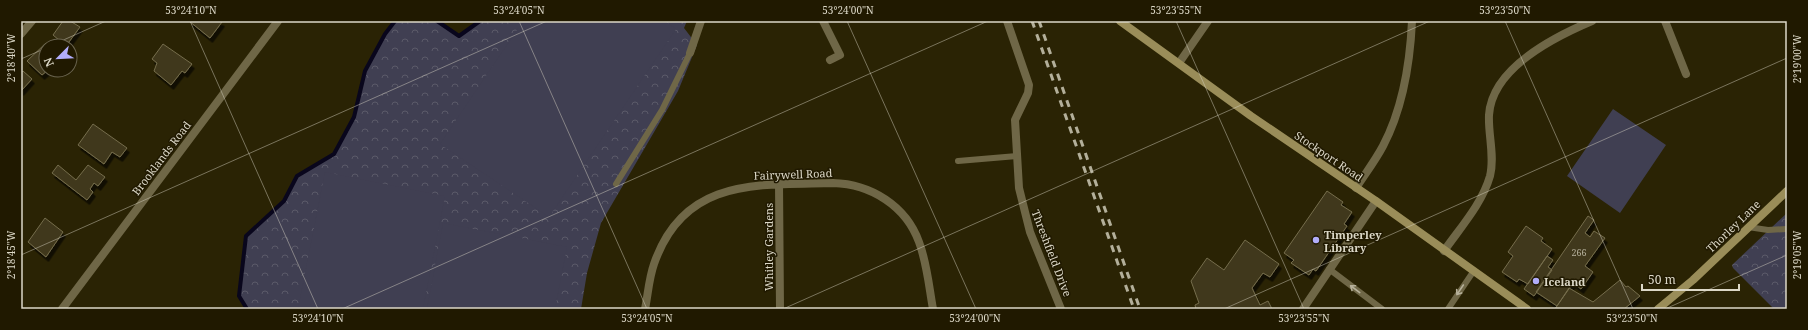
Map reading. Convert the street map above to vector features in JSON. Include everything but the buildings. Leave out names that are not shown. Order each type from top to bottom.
[{"type":"main road","name":"Stockport Road","points":[[1120,21],[1321,165],[1376,201],[1473,272],[1527,309]]},
{"type":"main road","name":"Thorley Lane","points":[[1658,309],[1693,280],[1787,191]]},
{"type":"street","points":[[21,34],[32,21]]},
{"type":"street","name":"Brooklands Road","points":[[62,309],[278,21]]},
{"type":"street","points":[[690,53],[701,21]]},
{"type":"street","points":[[823,21],[840,56],[830,60]]},
{"type":"street","name":"Threshfield Drive","points":[[1007,21],[1029,85],[1028,93],[1015,120],[1020,188],[1027,222],[1061,309]]},
{"type":"street","points":[[1179,63],[1208,21]]},
{"type":"street","points":[[1356,188],[1383,146],[1399,104],[1409,56],[1412,21]]},
{"type":"street","points":[[1444,251],[1482,196],[1490,175],[1492,163],[1489,118],[1490,106],[1496,89],[1515,68],[1543,46],[1592,21]]},
{"type":"street","points":[[1665,21],[1686,74]]},
{"type":"street","name":"Fairywell Road","points":[[645,309],[651,277],[657,256],[667,237],[685,215],[705,201],[729,190],[753,185],[779,184],[847,184],[866,189],[889,201],[909,223],[920,243],[933,309]]},
{"type":"street","name":"Whitley Gardens","points":[[779,184],[780,309]]},
{"type":"street","points":[[1303,309],[1376,201]]},
{"type":"lane","points":[[616,184],[662,110],[690,53]]},
{"type":"lane","points":[[958,161],[1017,156]]},
{"type":"lane","points":[[1748,227],[1768,230],[1787,229]]},
{"type":"lane","points":[[1329,269],[1382,309]]},
{"type":"lane","points":[[1448,309],[1473,272]]},
{"type":"green space","points":[[395,21],[437,21],[459,36],[480,21],[687,21],[684,28],[697,45],[678,91],[601,223],[587,273],[581,309],[247,309],[239,296],[246,236],[284,201],[297,176],[335,154],[354,117],[365,71],[385,34]]},
{"type":"green space","points":[[523,21],[665,21],[676,29],[549,217],[440,144]]},
{"type":"green space","points":[[1613,109],[1666,145],[1620,213],[1567,176]]},
{"type":"green space","points":[[325,172],[445,196],[423,309],[298,309]]},
{"type":"green space","points":[[1787,213],[1787,309],[1774,309],[1733,268],[1732,265]]},
{"type":"green space","points":[[443,223],[567,247],[555,309],[427,309]]},
{"type":"waterway","points":[[247,309],[239,296],[246,236],[284,201],[297,176],[334,154],[354,117],[365,71],[385,34],[395,21]]},
{"type":"waterway","points":[[437,21],[459,36],[480,21]]},
{"type":"railway","points":[[1032,21],[1134,309]]},
{"type":"railway","points":[[1039,21],[1140,309]]},
{"type":"place","name":"Timperley Library","points":[[1316,240]]},
{"type":"place","name":"Iceland","points":[[1536,281]]}]
